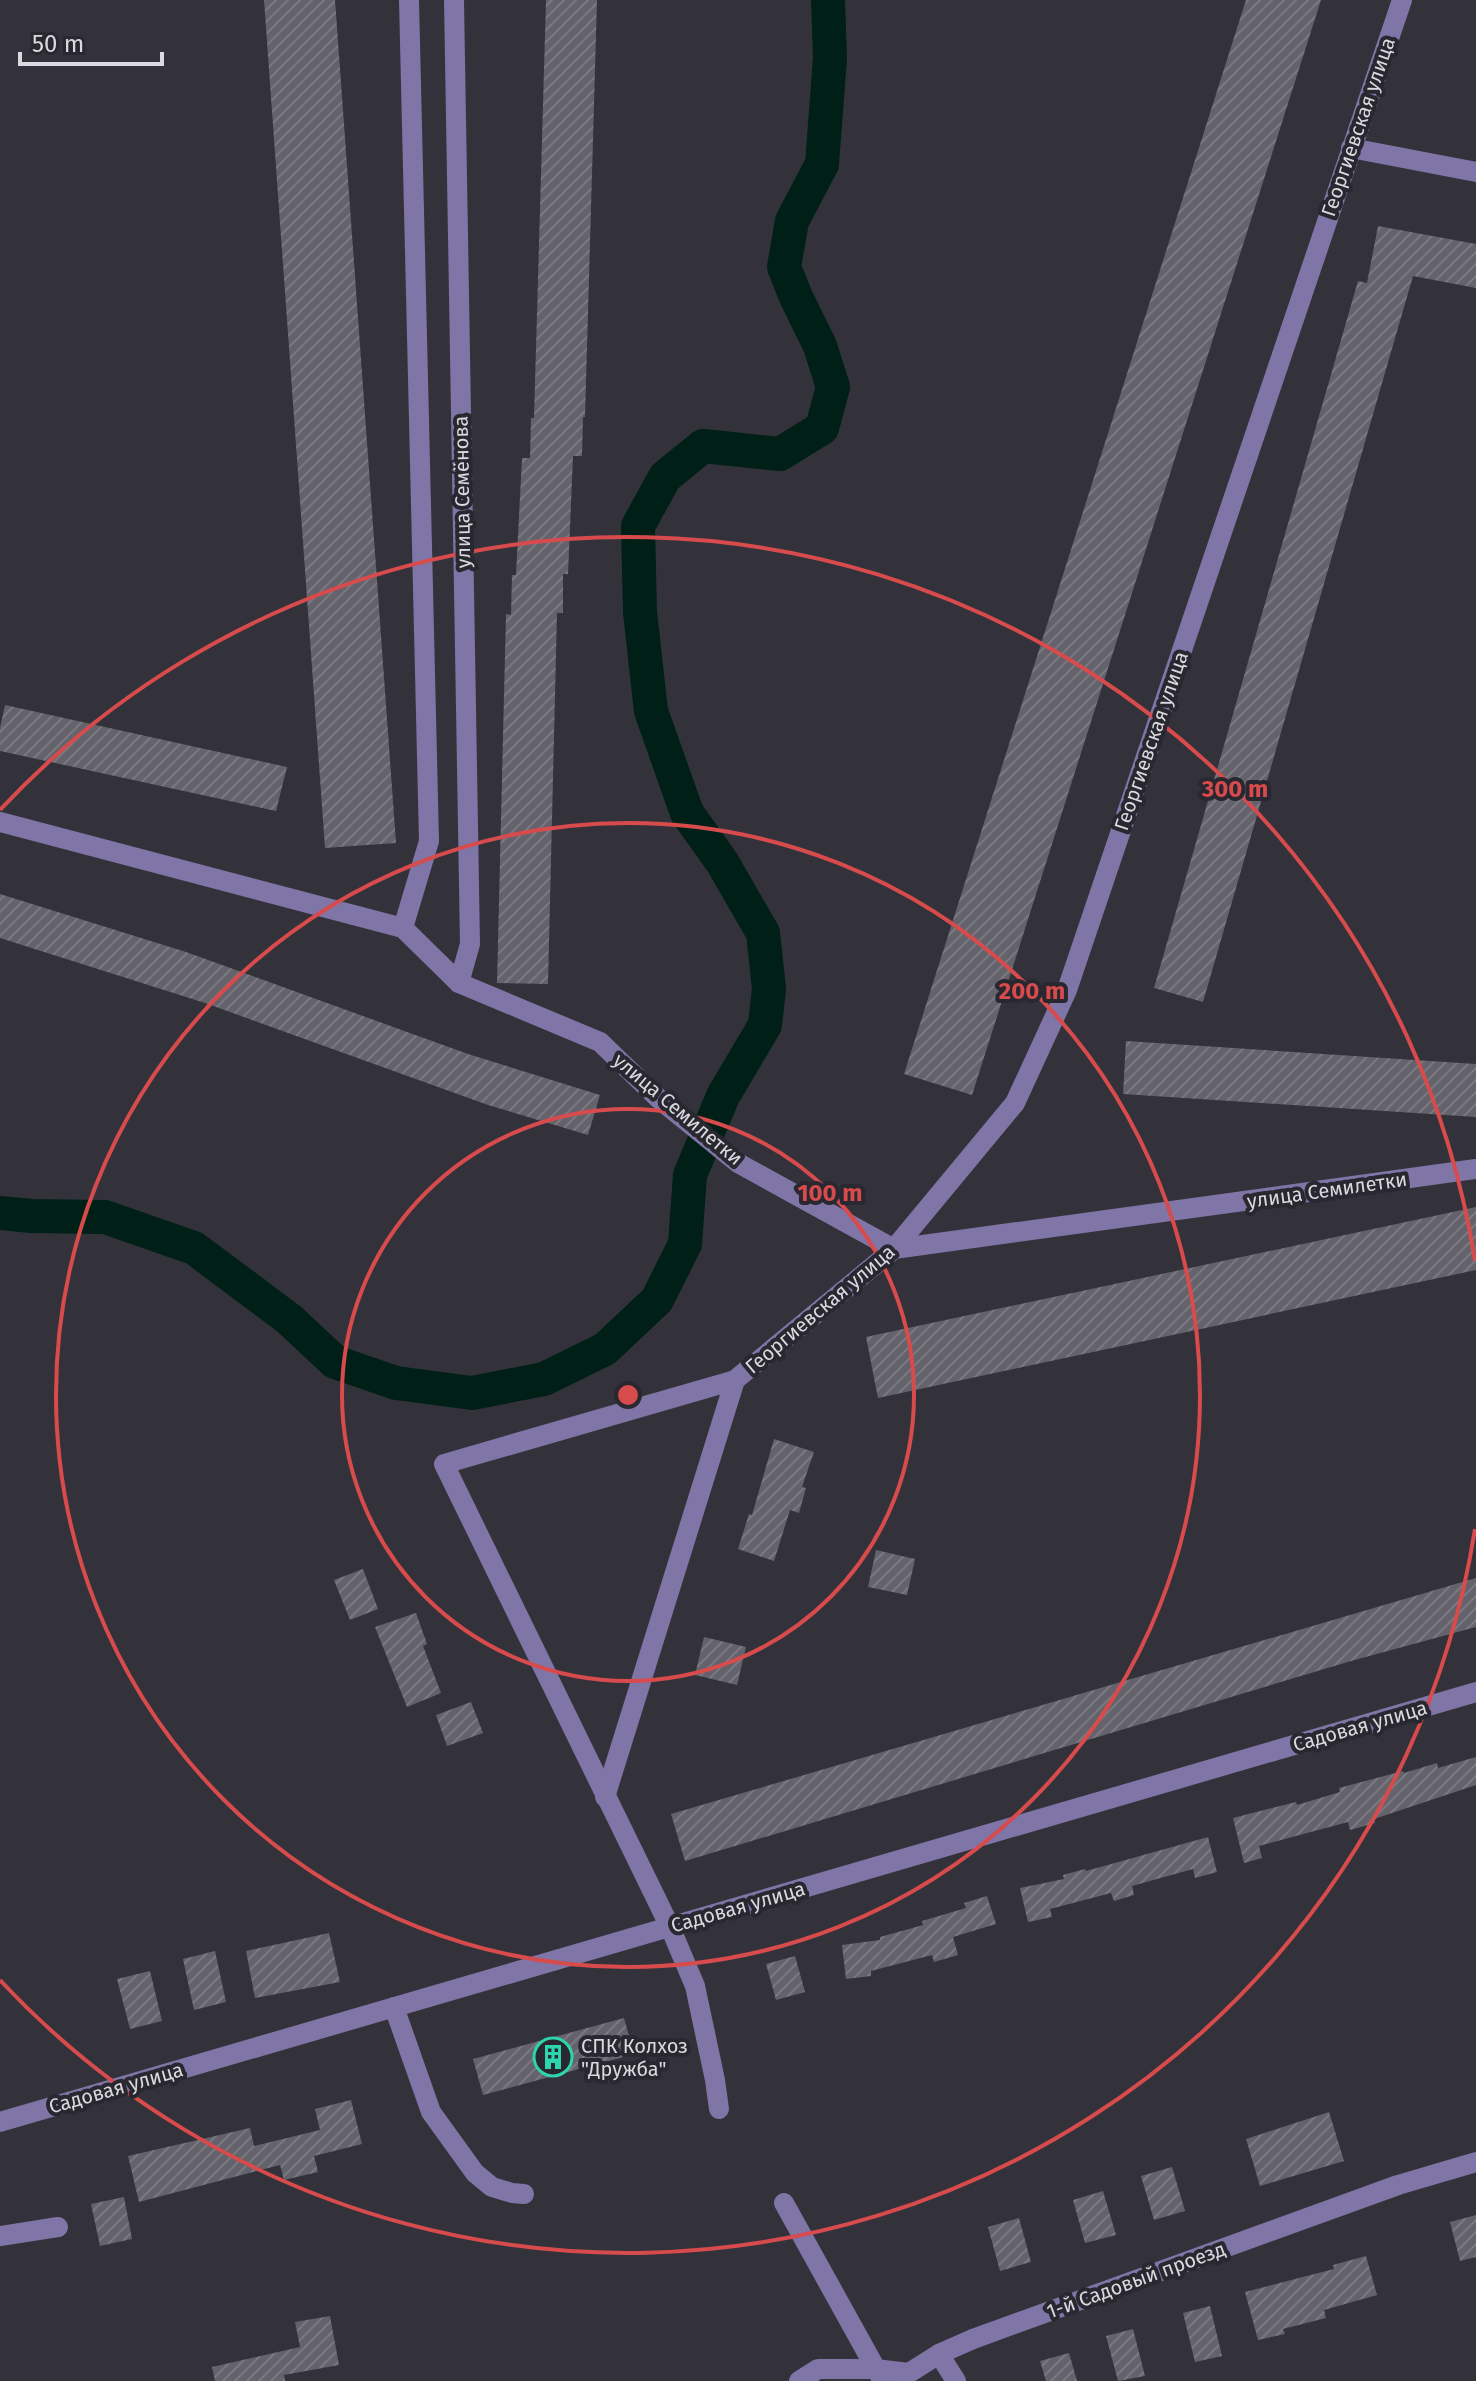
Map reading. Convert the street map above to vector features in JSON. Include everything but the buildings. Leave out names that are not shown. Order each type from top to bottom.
[{"type":"street","name":"улица Семёнова","points":[[403,928],[429,841],[409,0]]},
{"type":"street","name":"улица Семёнова","points":[[454,0],[470,944],[459,983]]},
{"type":"street","name":"Георгиевская улица","points":[[719,2109],[695,1986],[670,1927],[444,1464],[735,1380],[894,1249],[1015,1103],[1067,990],[1402,0]]},
{"type":"street","points":[[1351,148],[1476,172]]},
{"type":"street","name":"улица Семилетки","points":[[0,822],[403,928],[459,983],[600,1042],[659,1099],[738,1163],[894,1249],[1476,1169]]},
{"type":"street","name":"Георгиевская улица","points":[[605,1797],[735,1380]]},
{"type":"street","name":"Садовая улица","points":[[2,2117],[394,2007],[1476,1692]]},
{"type":"street","points":[[394,2007],[431,2112],[475,2173],[492,2187],[524,2194]]},
{"type":"street","name":"1-й Садовый проезд","points":[[799,2381],[818,2369],[879,2375],[909,2373],[939,2354],[988,2334],[1398,2185],[1476,2162]]},
{"type":"street","points":[[784,2203],[879,2375]]},
{"type":"street","points":[[0,2236],[58,2227]]},
{"type":"street","points":[[939,2354],[956,2381]]},
{"type":"waterway","points":[[0,1213],[105,1217],[194,1248],[289,1319],[335,1362],[396,1383],[472,1393],[544,1379],[605,1349],[657,1300],[685,1244],[690,1175],[723,1096],[765,1025],[769,989],[763,933],[722,862],[687,813],[651,711],[640,612],[638,526],[665,477],[703,446],[780,454],[822,428],[833,387],[820,346],[784,267],[792,221],[822,164],[830,58],[828,0]]},
{"type":"place","name":"СПК Колхоз \"Дружба\"","points":[[553,2057]]}]
